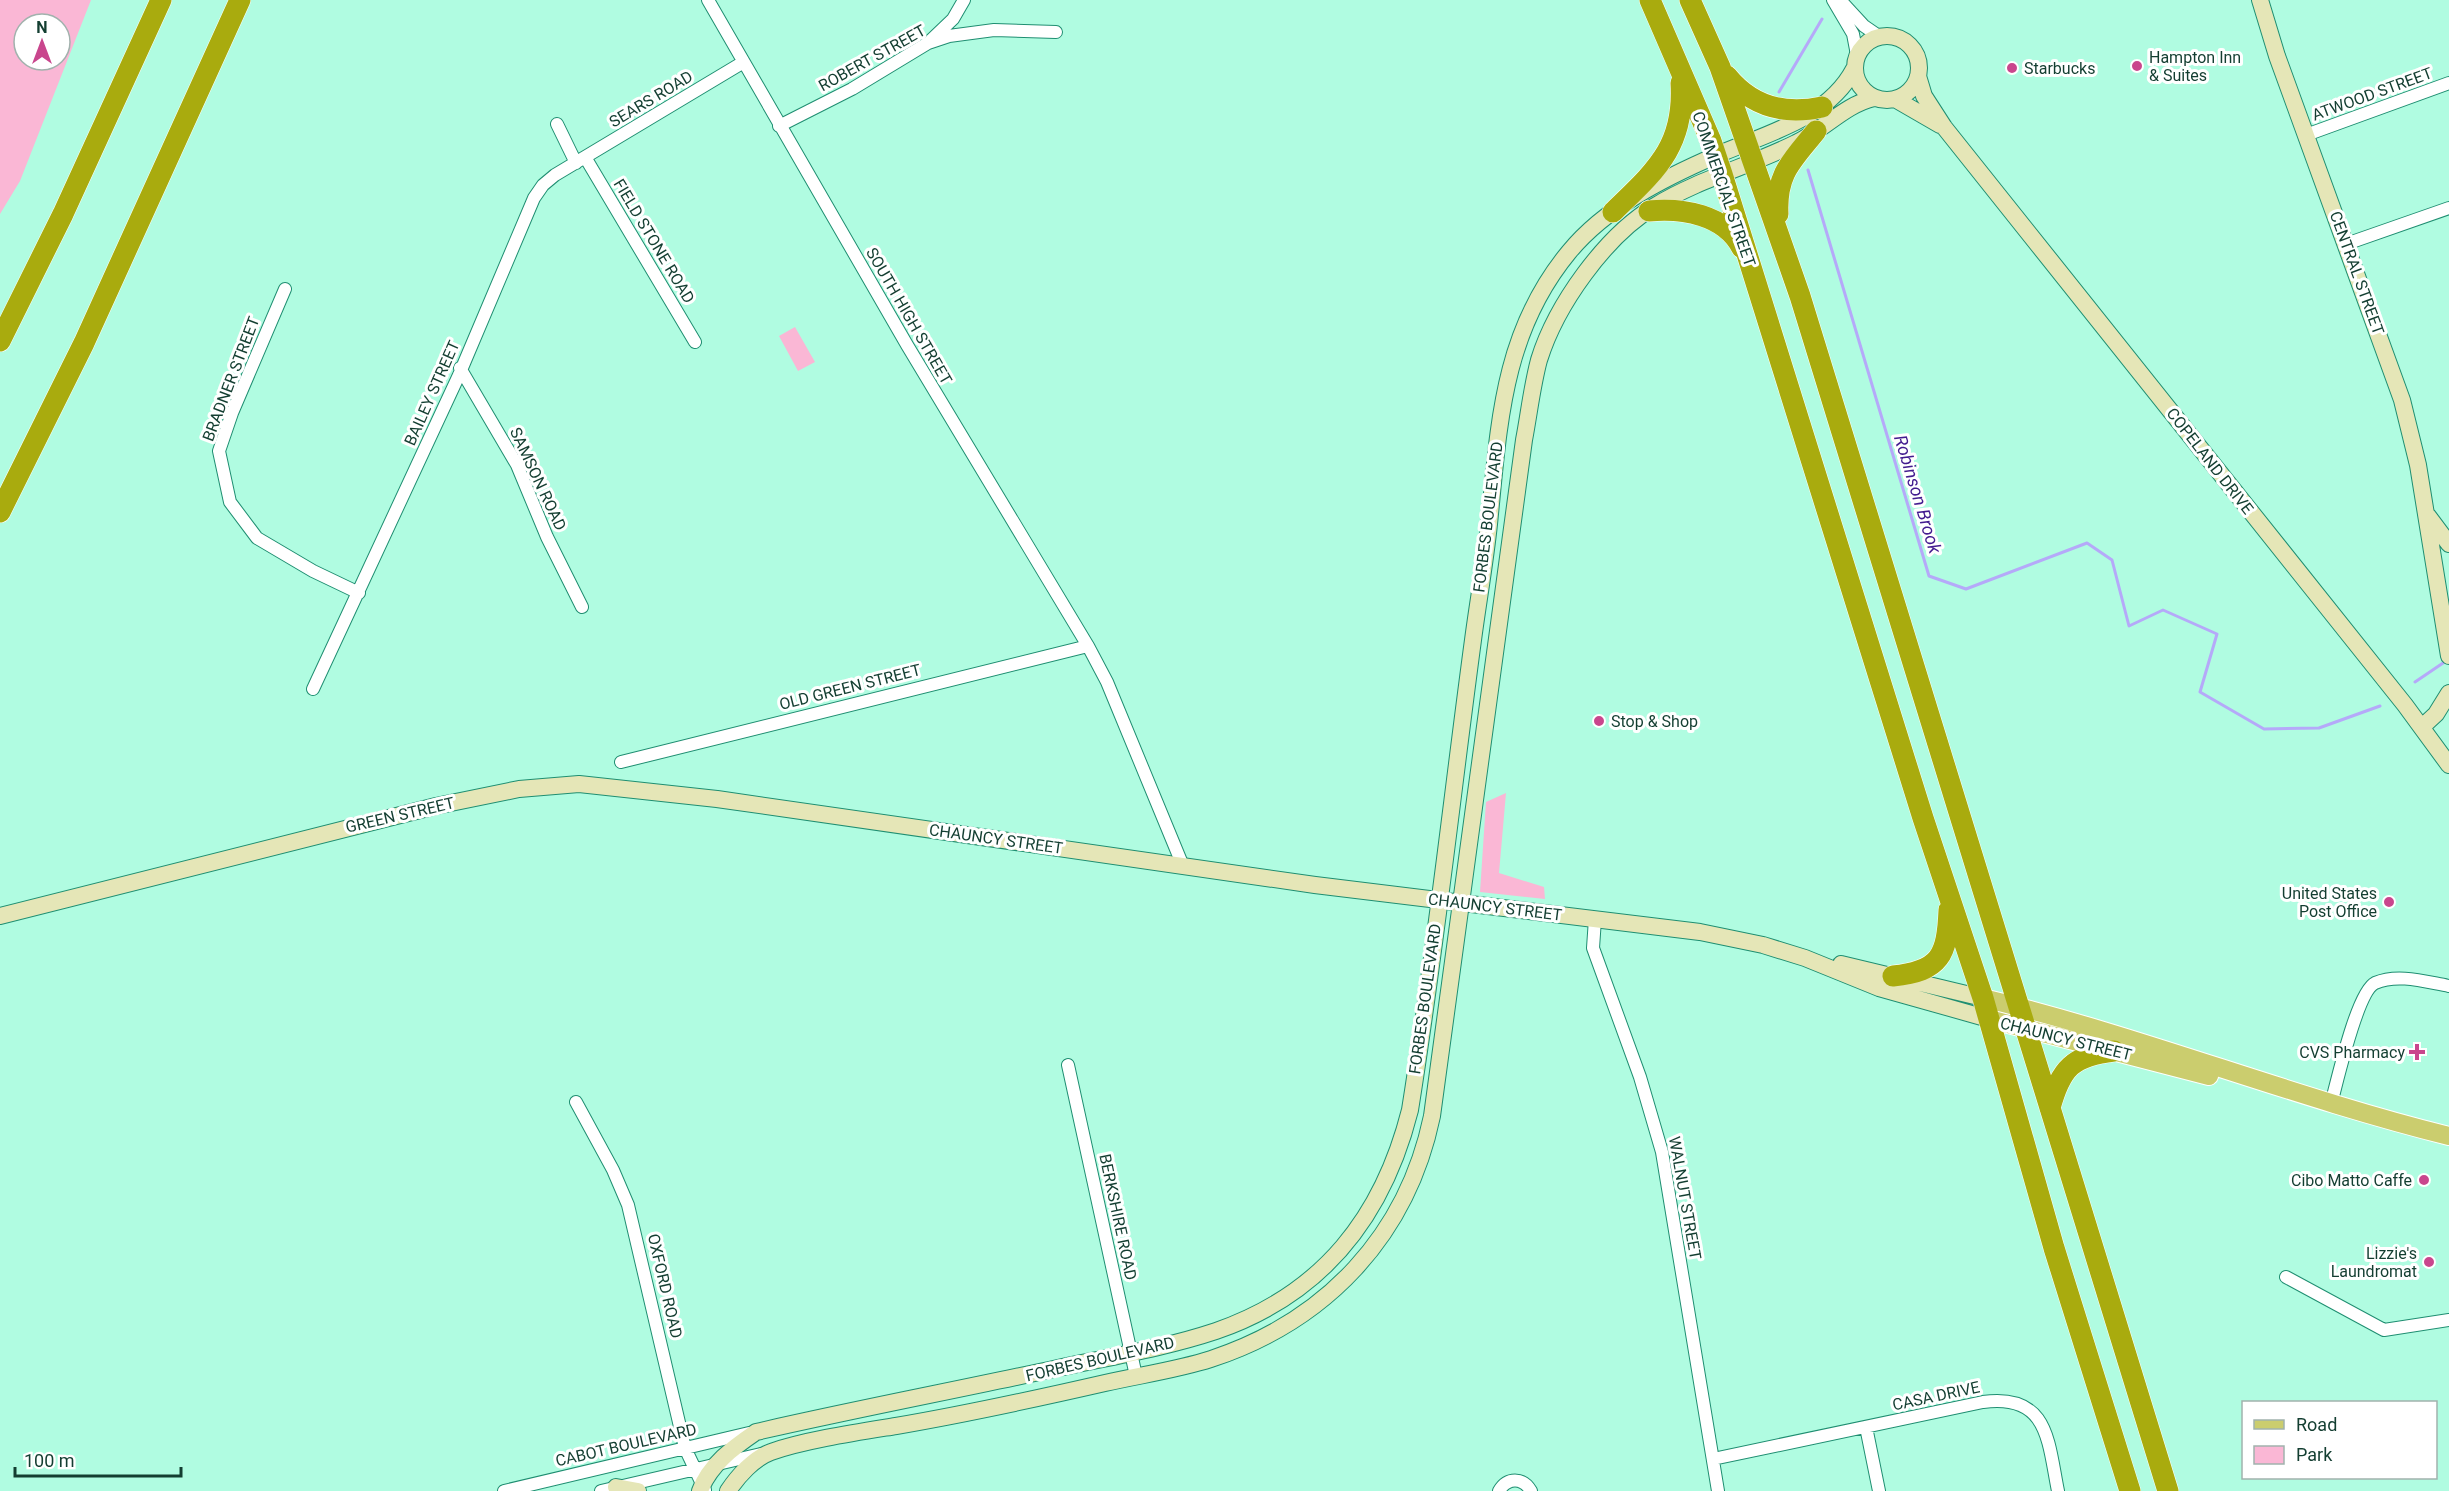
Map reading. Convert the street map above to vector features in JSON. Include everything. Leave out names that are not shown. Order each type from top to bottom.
[{"type":"highway","points":[[0,341],[63,214],[160,0]]},
{"type":"highway","points":[[0,512],[84,343],[240,0]]},
{"type":"highway","name":"COMMERCIAL STREET","points":[[1650,0],[1719,164],[1764,314],[1949,898],[1983,998],[2054,1248],[2130,1491]]},
{"type":"highway","points":[[1690,0],[1720,67],[1800,296],[2168,1491]]},
{"type":"highway","points":[[1720,67],[1738,90],[1760,104],[1786,111],[1822,107]]},
{"type":"highway","points":[[1613,212],[1664,160],[1676,137],[1681,110],[1680,70]]},
{"type":"highway","points":[[1778,229],[1777,192],[1780,181],[1790,162],[1816,131]]},
{"type":"highway","points":[[1649,211],[1679,209],[1705,216],[1738,240],[1750,264]]},
{"type":"highway","points":[[1893,976],[1926,969],[1944,952],[1948,934],[1949,898]]},
{"type":"highway","points":[[2050,1108],[2057,1086],[2066,1070],[2088,1055],[2114,1051]]},
{"type":"main road","name":"CHAUNCY STREET","points":[[1983,998],[2022,1018],[2114,1051],[2303,1101],[2331,1104]]},
{"type":"main road","name":"CHAUNCY STREET","points":[[1989,1019],[2022,1018],[2182,1055],[2331,1104],[2449,1136]]},
{"type":"street","name":"SOUTH HIGH STREET","points":[[708,0],[742,63],[911,353],[1088,646]]},
{"type":"street","points":[[928,43],[953,19],[964,0]]},
{"type":"street","points":[[1833,0],[1853,34],[1856,62],[1863,90],[1874,98],[1895,99],[1944,127]]},
{"type":"street","points":[[1840,0],[1864,26],[1880,37]]},
{"type":"street","name":"CENTRAL STREET","points":[[2260,0],[2277,56],[2402,400],[2425,511],[2449,544]]},
{"type":"street","name":"ROBERT STREET","points":[[779,126],[852,89],[928,43],[970,32],[1056,32]]},
{"type":"street","points":[[1856,62],[1866,43],[1880,37],[1894,37],[1913,49],[1918,62],[1918,76],[1912,89],[1895,99]]},
{"type":"street","name":"FORBES BOULEVARD","points":[[703,1489],[717,1464],[756,1432],[1131,1352],[1217,1330],[1276,1304],[1304,1285],[1329,1263],[1359,1226],[1389,1175],[1408,1116],[1439,900],[1508,370],[1519,337],[1543,289],[1569,251],[1591,228],[1668,178],[1719,164],[1751,151],[1822,107],[1849,80],[1856,62]]},
{"type":"street","name":"SEARS ROAD","points":[[581,160],[742,63]]},
{"type":"street","name":"COPELAND DRIVE","points":[[1918,76],[1924,96],[1944,127],[2449,765]]},
{"type":"street","name":"ATWOOD STREET","points":[[2306,135],[2449,83]]},
{"type":"street","name":"FORBES BOULEVARD","points":[[1751,151],[1797,143],[1850,107],[1874,98]]},
{"type":"street","points":[[557,124],[581,160]]},
{"type":"street","name":"FIELD STONE ROAD","points":[[581,160],[695,342]]},
{"type":"street","name":"BAILEY STREET","points":[[313,689],[460,368],[534,198],[543,185],[581,160]]},
{"type":"street","name":"FORBES BOULEVARD","points":[[728,1491],[739,1476],[770,1452],[866,1431],[966,1414],[1210,1359],[1283,1329],[1326,1298],[1380,1239],[1414,1176],[1429,1129],[1462,903],[1524,440],[1539,362],[1547,338],[1584,275],[1617,237],[1649,211],[1719,164]]},
{"type":"street","points":[[2346,244],[2449,208]]},
{"type":"street","name":"BRADNER STREET","points":[[285,289],[232,413],[219,451],[230,502],[257,538],[313,571],[358,593]]},
{"type":"street","name":"SAMSON ROAD","points":[[460,368],[517,465],[547,537],[582,607]]},
{"type":"street","points":[[2425,511],[2449,655]]},
{"type":"street","points":[[1088,646],[1107,682],[1183,866]]},
{"type":"street","name":"OLD GREEN STREET","points":[[621,762],[1088,646]]},
{"type":"street","points":[[2422,728],[2436,714],[2449,693]]},
{"type":"street","name":"GREEN STREET","points":[[0,916],[420,810],[537,786],[570,784],[613,786],[808,812]]},
{"type":"street","name":"CHAUNCY STREET","points":[[808,812],[1183,866],[1730,938],[1805,958],[1983,998]]},
{"type":"street","name":"WALNUT STREET","points":[[1595,919],[1593,948],[1640,1077],[1662,1152],[1718,1491]]},
{"type":"street","name":"CHAUNCY STREET","points":[[1805,958],[1879,988],[1989,1019]]},
{"type":"street","points":[[2331,1104],[2350,1033],[2369,988],[2377,982],[2399,979],[2449,986]]},
{"type":"street","name":"BERKSHIRE ROAD","points":[[1068,1065],[1136,1376]]},
{"type":"street","name":"OXFORD ROAD","points":[[576,1102],[615,1174],[628,1205],[685,1448],[703,1489]]},
{"type":"street","points":[[2286,1276],[2384,1330],[2449,1320]]},
{"type":"street","name":"CASA DRIVE","points":[[1713,1459],[1993,1401],[2022,1405],[2031,1410],[2044,1425],[2058,1491]]},
{"type":"street","points":[[1866,1427],[1879,1491]]},
{"type":"street","name":"CABOT BOULEVARD","points":[[504,1491],[756,1432]]},
{"type":"street","points":[[609,1489],[770,1452]]},
{"type":"street","points":[[1499,1491],[1503,1485],[1513,1480],[1525,1483],[1531,1491]]},
{"type":"street","points":[[609,1489],[638,1491]]},
{"type":"green space","points":[[0,0],[91,0],[72,48],[72,12],[12,12],[12,72],[63,72],[20,181],[0,214]]},
{"type":"green space","points":[[795,327],[815,362],[798,371],[779,336]]},
{"type":"green space","points":[[1506,793],[1499,873],[1544,887],[1545,899],[1480,892],[1486,802]]},
{"type":"waterway","name":"Robinson Brook","points":[[1779,92],[1822,19]]},
{"type":"waterway","name":"Robinson Brook","points":[[1808,170],[1929,576],[1966,589],[2087,543],[2112,560],[2129,626],[2163,610],[2217,634],[2200,692],[2264,729],[2319,728],[2380,706]]},
{"type":"waterway","name":"Robinson Brook","points":[[2415,682],[2446,661]]},
{"type":"place","name":"Hampton Inn & Suites","points":[[2137,66]]},
{"type":"place","name":"Starbucks","points":[[2012,68]]},
{"type":"place","name":"Stop & Shop","points":[[1599,721]]},
{"type":"place","name":"United States Post Office","points":[[2389,902]]},
{"type":"place","name":"CVS Pharmacy","points":[[2417,1052]]},
{"type":"place","name":"Cibo Matto Caffe","points":[[2424,1180]]},
{"type":"place","name":"Lizzie's Laundromat","points":[[2429,1262]]}]
